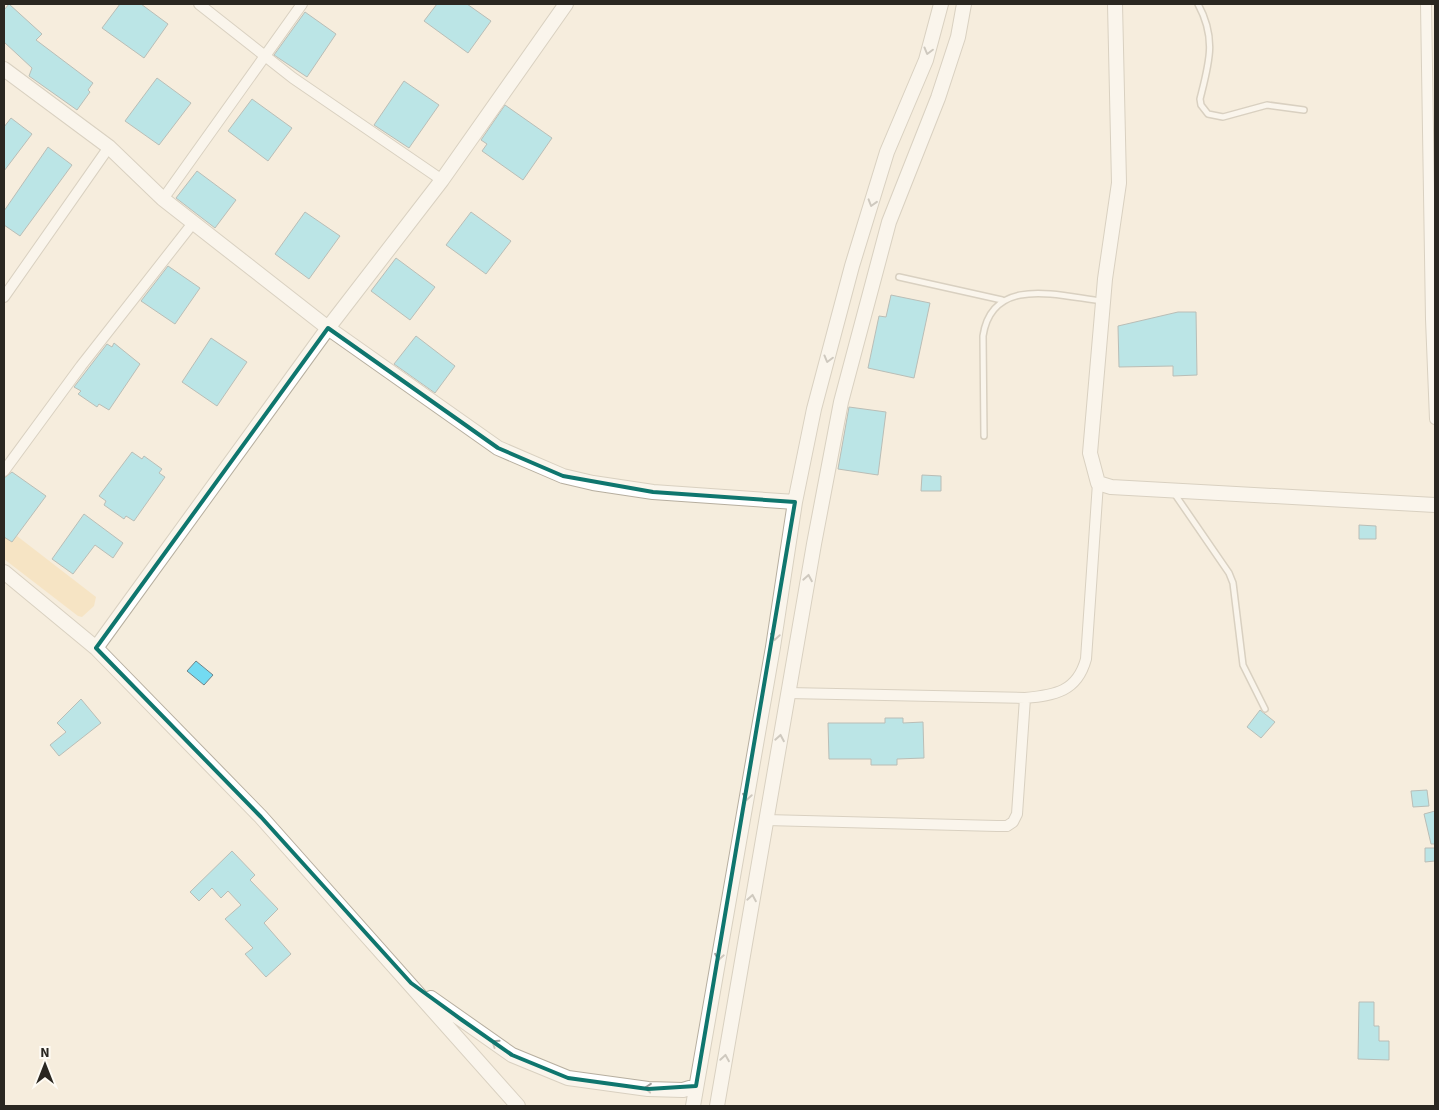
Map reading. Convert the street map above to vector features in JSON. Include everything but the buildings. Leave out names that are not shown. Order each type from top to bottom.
[{"type":"main road","points":[[96,648],[328,328],[442,180],[566,4]]},
{"type":"main road","points":[[693,1106],[773,647],[795,502],[814,410],[852,266],[887,152],[926,60],[940,4]]},
{"type":"main road","points":[[717,1106],[788,693],[839,412],[854,349],[889,222],[938,98],[958,37],[964,4]]},
{"type":"main road","points":[[1115,4],[1119,183],[1103,301],[1090,453],[1098,483],[1111,487],[1435,505]]},
{"type":"main road","points":[[4,69],[109,147],[163,198],[193,223],[328,328],[498,448],[563,476],[654,492],[795,502]]},
{"type":"main road","points":[[4,572],[96,648],[262,817],[518,1106]]},
{"type":"main road","points":[[411,983],[512,1055],[568,1078],[648,1089],[683,1090],[696,1086]]},
{"type":"street","points":[[199,4],[293,78],[442,180]]},
{"type":"street","points":[[163,198],[302,4]]},
{"type":"street","points":[[1426,4],[1432,183],[1435,419]]},
{"type":"street","points":[[4,297],[109,147]]},
{"type":"street","points":[[4,471],[81,366],[193,223]]},
{"type":"street","points":[[788,693],[1024,698],[1048,696],[1074,684],[1083,672],[1086,659],[1098,483]]},
{"type":"street","points":[[766,820],[1006,826],[1014,822],[1016,814],[1024,698]]},
{"type":"lane","points":[[1198,4],[1207,20],[1210,34],[1211,48],[1200,100],[1201,105],[1208,114],[1223,117],[1267,105],[1304,110]]},
{"type":"lane","points":[[899,277],[1002,300],[1032,293],[1103,301]]},
{"type":"lane","points":[[984,436],[983,336],[985,320],[992,309],[1002,300]]},
{"type":"lane","points":[[1173,490],[1229,573],[1233,583],[1243,665],[1265,709]]},
{"type":"highlighted area","points":[[328,328],[498,448],[563,476],[653,492],[795,502],[696,1086],[648,1089],[568,1078],[512,1055],[411,983],[261,817],[96,648]]},
{"type":"shaded area","points":[[4,526],[96,597],[94,606],[82,617],[78,616],[4,559]]}]
